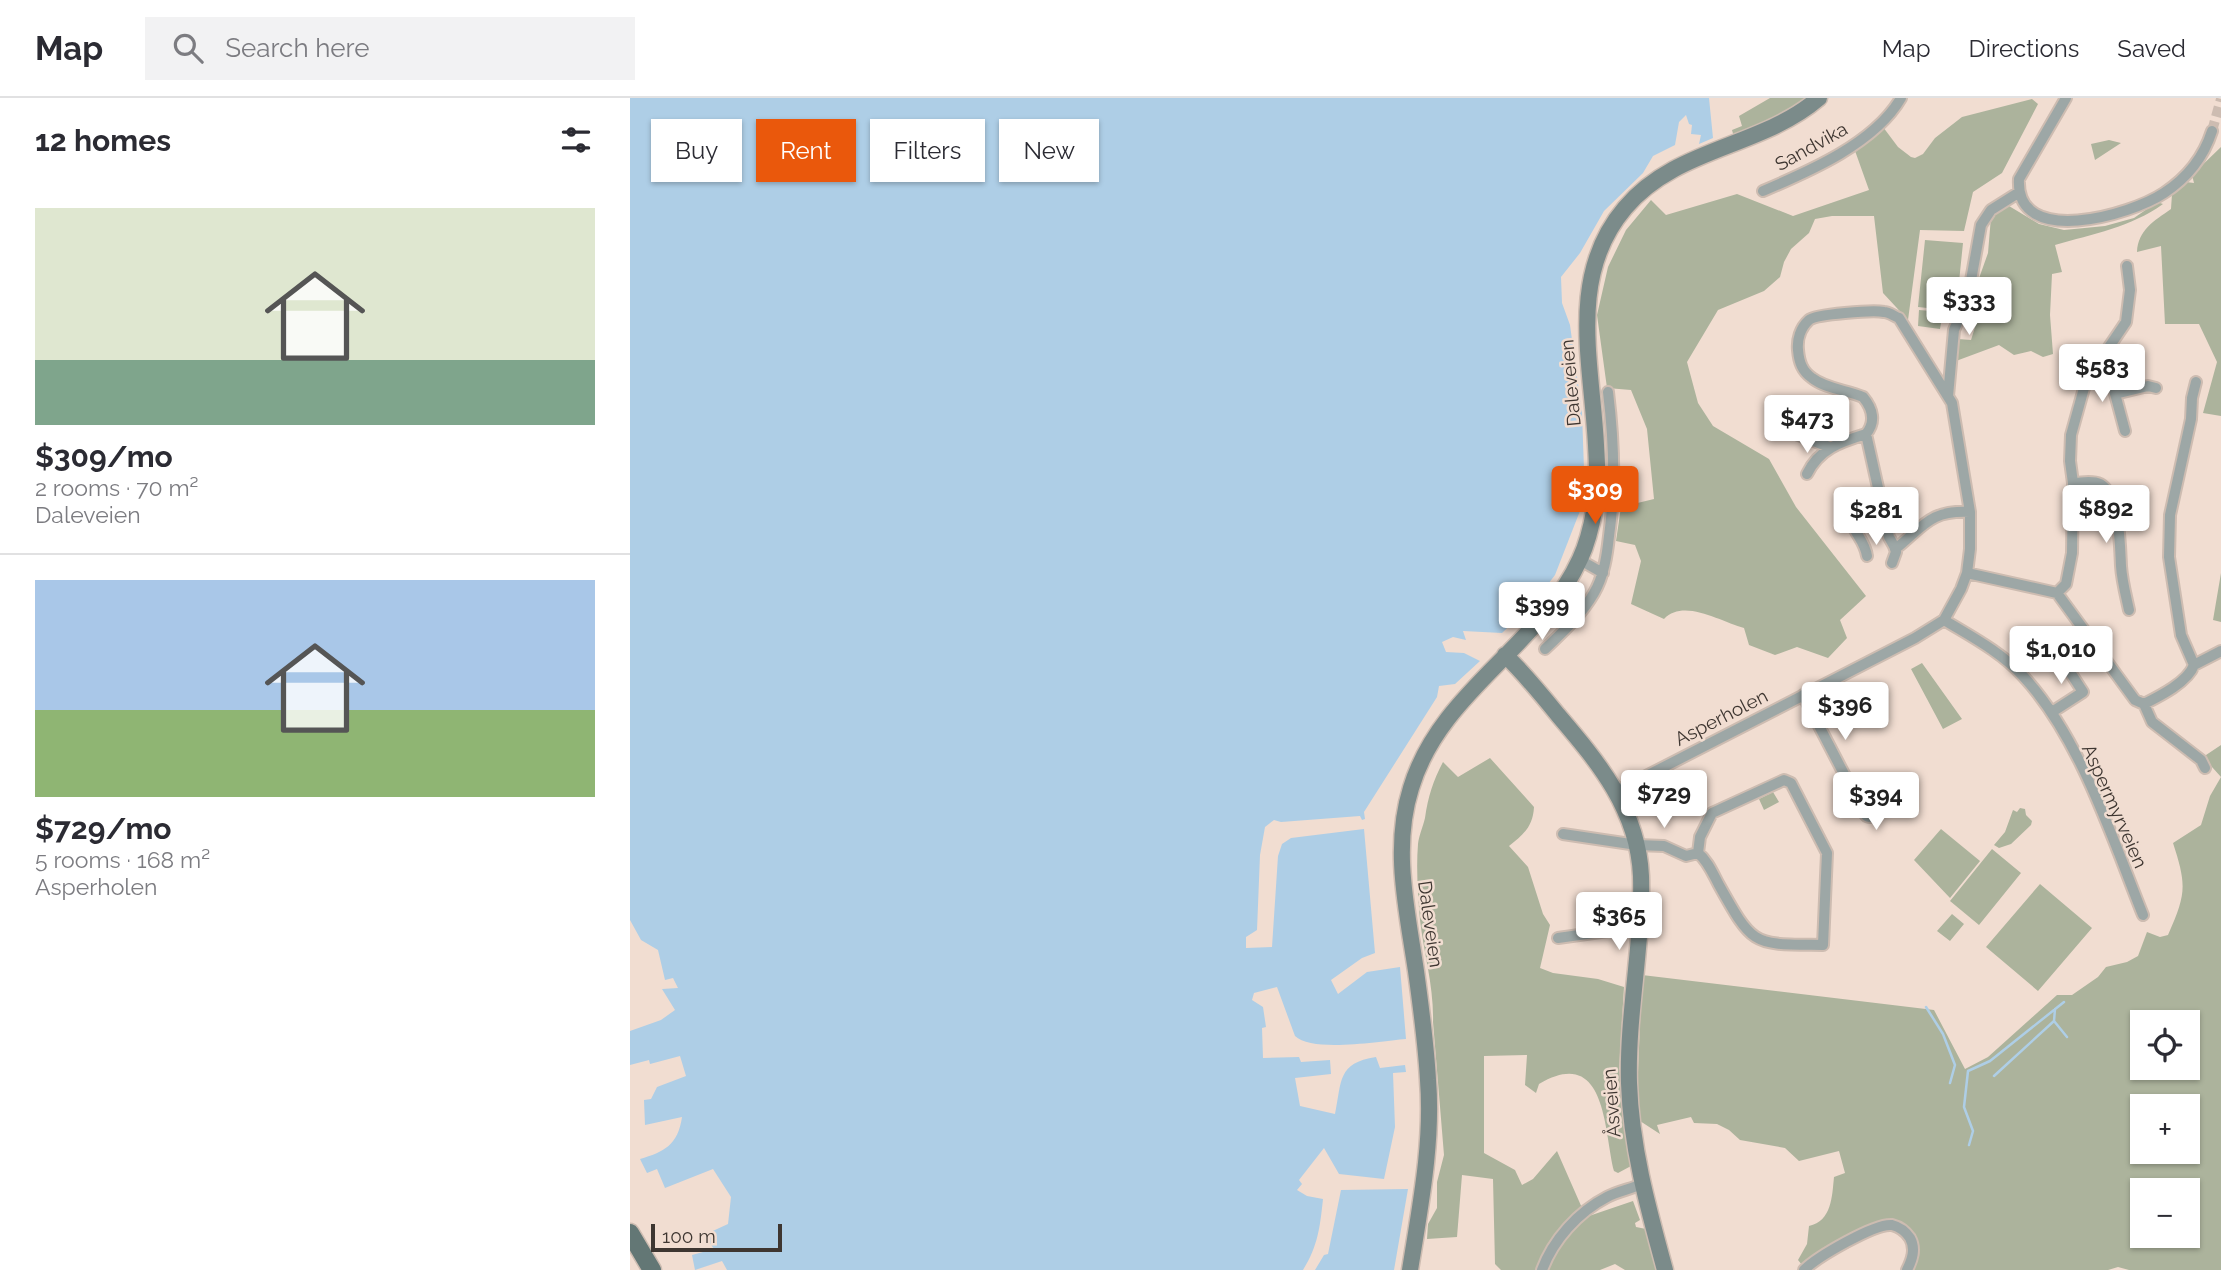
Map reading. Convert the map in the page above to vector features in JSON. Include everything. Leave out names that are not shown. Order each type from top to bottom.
[{"type":"main road","name":"Daleveien","points":[[1410,1270],[1426,1164],[1429,1083],[1402,869],[1402,832],[1411,786],[1423,754],[1446,718],[1556,599],[1580,560],[1597,501],[1586,317],[1592,276],[1609,230],[1625,207],[1661,174],[1791,119],[1819,98]]},
{"type":"main road","name":"Åsveien","points":[[1505,655],[1583,744],[1617,791],[1637,845],[1641,875],[1629,1081],[1634,1142],[1665,1270]]},
{"type":"main road","points":[[630,1233],[652,1270]]},
{"type":"street","name":"Sandvika","points":[[1763,191],[1815,167],[1850,146],[1882,124],[1901,98]]},
{"type":"street","points":[[2066,98],[2019,179],[2018,193],[2024,204],[2035,215],[2051,219],[2069,221],[2112,216],[2134,209],[2165,193],[2187,174],[2206,151],[2212,131]]},
{"type":"street","points":[[1948,396],[1954,330],[1968,297],[1981,225],[1991,210],[2018,193]]},
{"type":"street","points":[[2057,593],[2066,584],[2072,553],[2071,435],[2085,381],[2126,322],[2130,290],[2127,266]]},
{"type":"street","points":[[1807,474],[1813,461],[1829,447],[1866,434],[1871,428],[1872,412],[1863,397],[1816,381],[1801,367],[1799,336],[1809,320],[1815,316],[1884,312],[1899,318],[1952,403],[1970,512],[1970,549],[1966,573],[1961,589],[1944,620]]},
{"type":"street","points":[[2099,363],[2109,375],[2125,431]]},
{"type":"street","points":[[2144,704],[2184,678],[2194,665],[2181,635],[2169,557],[2170,514],[2191,419],[2196,382]]},
{"type":"street","points":[[2115,394],[2148,386],[2156,388]]},
{"type":"street","name":"Daleveien","points":[[1545,649],[1574,621],[1595,592],[1602,573],[1615,495],[1613,434],[1608,392]]},
{"type":"street","points":[[1796,434],[1829,447]]},
{"type":"street","points":[[1866,434],[1889,537],[1896,552],[1892,562]]},
{"type":"street","points":[[2073,483],[2092,482],[2102,485],[2108,492],[2122,541],[2121,568],[2129,610]]},
{"type":"street","points":[[1867,556],[1864,543],[1852,527],[1850,512],[1855,504],[1881,496]]},
{"type":"street","points":[[1894,546],[1899,546],[1921,525],[1940,514],[1970,512]]},
{"type":"street","points":[[1580,560],[1602,573]]},
{"type":"street","points":[[1966,573],[2057,593],[2135,700],[2144,704],[2152,722],[2200,760],[2205,768]]},
{"type":"street","name":"Asperholen","points":[[1617,791],[1944,620]]},
{"type":"street","name":"Aspermyrveien","points":[[1944,620],[1996,651],[2023,676],[2052,712],[2091,790],[2143,915]]},
{"type":"street","points":[[2194,665],[2221,650]]},
{"type":"street","points":[[2052,712],[2083,692],[2061,658]]},
{"type":"street","points":[[1803,695],[1857,799],[1864,806]]},
{"type":"street","points":[[1788,780],[1827,853],[1823,945],[1769,943],[1758,940],[1741,924],[1708,863],[1698,853],[1700,837],[1712,813],[1778,781],[1788,780]]},
{"type":"street","points":[[1563,834],[1637,845],[1664,846],[1686,856],[1698,853]]},
{"type":"street","points":[[1558,938],[1622,929],[1639,930]]},
{"type":"street","points":[[1542,1270],[1547,1256],[1571,1224],[1584,1212],[1606,1198],[1643,1184]]},
{"type":"street","points":[[1804,1270],[1826,1252],[1885,1226],[1903,1230],[1911,1240],[1913,1253],[1907,1270]]},
{"type":"green space","points":[[1770,98],[1810,98],[1790,114],[1734,137],[1732,130],[1742,126],[1739,116]]},
{"type":"green space","points":[[2032,99],[2038,104],[2002,173],[1973,192],[1964,231],[1920,230],[1908,320],[1883,293],[1874,216],[1832,216],[1815,219],[1809,233],[1791,249],[1780,277],[1764,291],[1718,310],[1687,362],[1698,403],[1713,426],[1769,459],[1796,507],[1866,596],[1840,620],[1847,638],[1828,658],[1797,647],[1775,655],[1749,645],[1744,628],[1703,613],[1682,611],[1672,613],[1664,619],[1631,604],[1641,561],[1635,545],[1616,541],[1621,507],[1654,499],[1647,429],[1631,390],[1607,388],[1597,315],[1608,267],[1626,230],[1651,200],[1666,215],[1737,194],[1793,216],[1869,190],[1854,148],[1883,127],[1898,147],[1915,158],[1923,154],[1935,138],[1962,117]]},
{"type":"green space","points":[[2109,140],[2121,143],[2095,160],[2091,144]]},
{"type":"green space","points":[[2221,147],[2221,416],[2203,413],[2217,362],[2199,324],[2165,324],[2161,246],[2137,252],[2144,232],[2171,209],[2172,194],[2186,182],[2194,183],[2192,175]]},
{"type":"green space","points":[[2157,202],[2163,204],[2138,219],[2055,245],[2062,272],[2052,274],[2050,315],[2053,354],[2043,357],[2031,351],[2014,355],[1999,345],[1956,361],[1958,339],[1971,340],[1977,321],[1966,315],[1988,253],[1991,217],[2009,206],[2039,224],[2064,230],[2105,226],[2134,218]]},
{"type":"green space","points":[[1925,240],[1963,243],[1956,311],[1918,307]]},
{"type":"green space","points":[[1919,310],[1943,312],[1940,329],[1918,326]]},
{"type":"green space","points":[[2221,573],[2221,622],[2213,620]]},
{"type":"green space","points":[[1922,663],[1962,719],[1943,729],[1911,669]]},
{"type":"green space","points":[[2221,745],[2221,777],[2203,757]]},
{"type":"green space","points":[[1490,758],[1534,807],[1532,820],[1526,830],[1509,846],[1528,867],[1543,914],[1550,925],[1540,968],[1624,987],[1619,1069],[1631,1166],[1618,1173],[1614,1171],[1604,1116],[1590,1084],[1578,1075],[1561,1075],[1539,1084],[1536,1093],[1525,1085],[1527,1055],[1484,1056],[1484,1153],[1515,1170],[1522,1185],[1533,1179],[1557,1151],[1586,1217],[1633,1201],[1640,1220],[1635,1223],[1636,1227],[1646,1229],[1656,1270],[1625,1270],[1615,1264],[1600,1270],[1501,1270],[1495,1264],[1493,1179],[1462,1175],[1457,1237],[1427,1239],[1428,1224],[1437,1208],[1437,1182],[1444,1155],[1432,996],[1420,920],[1418,844],[1431,789],[1443,762],[1458,777]]},
{"type":"green space","points":[[2221,777],[2221,1270],[2129,1270],[2118,1267],[2108,1270],[1910,1270],[1918,1250],[1916,1239],[1900,1223],[1802,1265],[1798,1260],[1807,1244],[1809,1226],[1817,1223],[1826,1213],[1834,1177],[1845,1173],[1839,1151],[1799,1161],[1785,1148],[1740,1140],[1717,1124],[1694,1123],[1691,1117],[1657,1125],[1660,1134],[1640,1121],[1637,1097],[1642,975],[1934,1010],[1965,1069],[1988,1057],[2057,995],[2072,995],[2098,977],[2106,967],[2138,956],[2147,932],[2160,937],[2168,935],[2182,890],[2181,870],[2173,843],[2201,825],[2210,796]]},
{"type":"green space","points":[[1773,792],[1779,802],[1764,810],[1759,799]]},
{"type":"green space","points":[[2020,808],[2025,809],[2026,815],[2032,821],[2031,825],[2011,844],[1999,848],[1994,845],[2005,832],[2013,810],[2017,812]]},
{"type":"green space","points":[[1941,829],[1980,861],[1950,898],[1914,860]]},
{"type":"green space","points":[[1992,849],[2021,873],[1979,925],[1950,901]]},
{"type":"green space","points":[[2040,884],[2092,928],[2038,991],[1986,947]]},
{"type":"green space","points":[[1952,914],[1964,924],[1950,941],[1937,931]]},
{"type":"water","points":[[630,98],[1709,98],[1713,138],[1699,144],[1701,135],[1691,134],[1692,125],[1686,115],[1679,122],[1675,145],[1653,156],[1643,173],[1604,211],[1580,253],[1561,277],[1562,303],[1570,325],[1582,413],[1585,498],[1555,575],[1535,601],[1502,633],[1463,631],[1466,640],[1453,637],[1442,642],[1446,652],[1464,653],[1480,661],[1455,684],[1439,686],[1437,697],[1364,812],[1365,819],[1362,820],[1360,816],[1281,822],[1274,820],[1265,827],[1260,855],[1257,930],[1246,937],[1246,948],[1272,947],[1278,856],[1282,844],[1291,838],[1364,829],[1375,953],[1362,958],[1331,980],[1338,994],[1367,972],[1400,967],[1406,1039],[1348,1045],[1304,1041],[1295,1036],[1277,987],[1254,993],[1252,1000],[1263,1007],[1266,1027],[1262,1028],[1263,1058],[1299,1057],[1301,1062],[1330,1060],[1331,1074],[1295,1078],[1300,1106],[1335,1114],[1344,1075],[1354,1064],[1376,1057],[1380,1068],[1405,1065],[1406,1072],[1393,1073],[1395,1127],[1384,1179],[1339,1174],[1324,1148],[1299,1180],[1302,1184],[1297,1190],[1307,1196],[1323,1199],[1318,1236],[1303,1270],[727,1270],[722,1261],[695,1270],[692,1255],[714,1249],[704,1235],[728,1224],[731,1197],[713,1169],[665,1188],[657,1169],[647,1173],[640,1159],[663,1150],[673,1141],[682,1117],[645,1125],[644,1100],[651,1099],[657,1087],[686,1076],[680,1056],[650,1064],[649,1060],[630,1065],[630,1031],[661,1020],[675,1010],[662,989],[678,988],[673,978],[665,980],[658,950],[641,940],[630,920]]},
{"type":"water","points":[[1408,1189],[1394,1270],[1315,1270],[1324,1255],[1328,1254],[1341,1190]]},
{"type":"waterway","points":[[1969,1145],[1973,1131],[1964,1107],[1968,1071],[1990,1061],[2064,1002]]},
{"type":"waterway","points":[[1926,1007],[1943,1034],[1955,1065],[1950,1083]]},
{"type":"waterway","points":[[2055,1009],[2054,1021],[2067,1037]]},
{"type":"waterway","points":[[1994,1076],[2054,1021]]},
{"type":"tunnel","points":[[2212,131],[2221,99]]}]
